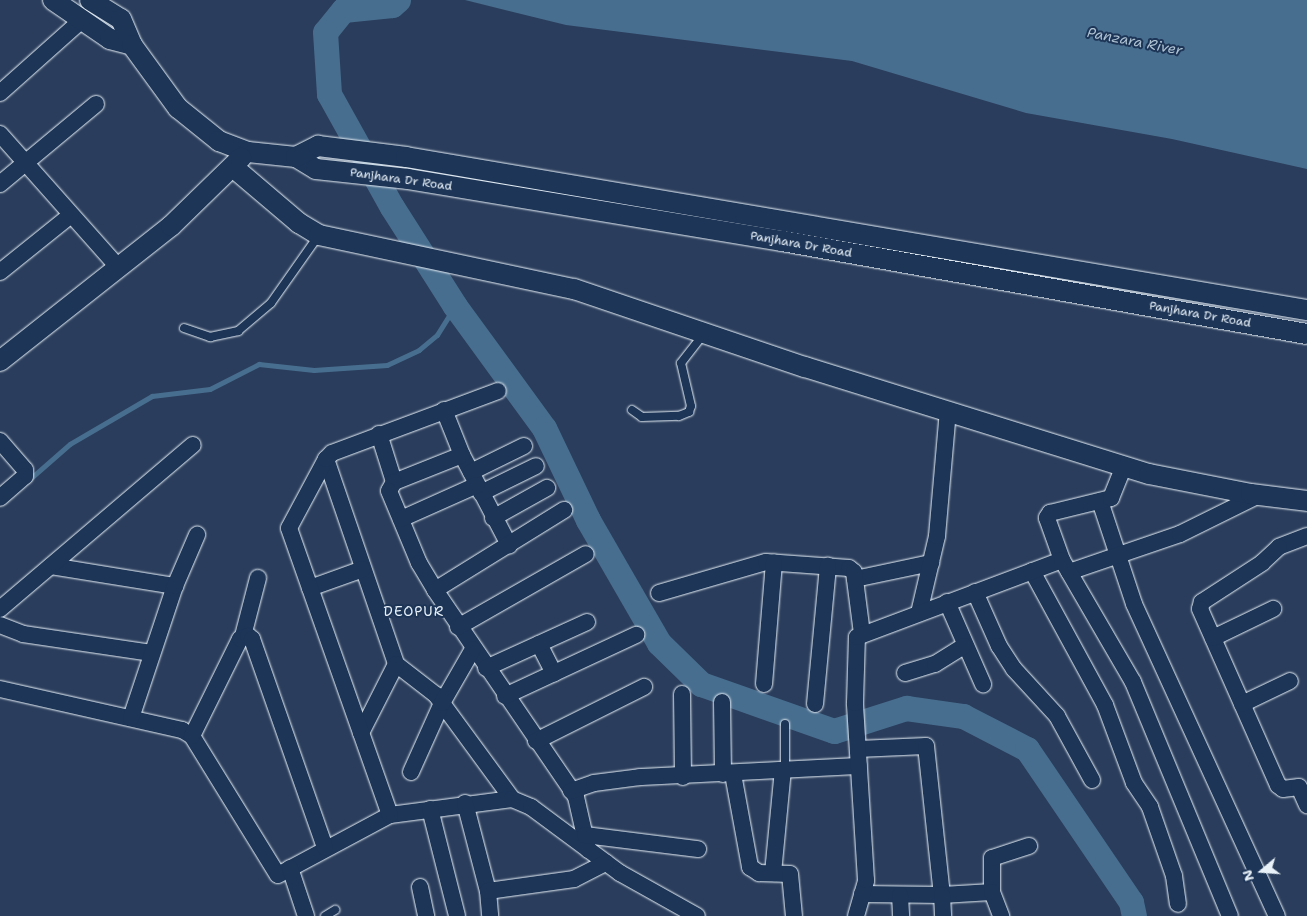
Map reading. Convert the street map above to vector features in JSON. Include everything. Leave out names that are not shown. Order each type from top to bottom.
[{"type":"street","points":[[53,0],[110,39],[132,45]]},
{"type":"street","name":"Panjhara Dr Road","points":[[90,0],[121,19],[132,45],[178,108],[199,128],[219,141],[248,152],[296,157],[316,169],[408,179],[792,243],[1307,334]]},
{"type":"street","points":[[0,94],[82,20]]},
{"type":"street","points":[[0,184],[96,104]]},
{"type":"street","points":[[0,134],[119,268]]},
{"type":"street","name":"Panjhara Dr Road","points":[[296,157],[318,146],[406,157],[1307,310]]},
{"type":"street","points":[[3,353],[119,268],[171,226],[248,152]]},
{"type":"street","points":[[232,167],[299,223],[319,235],[382,250],[479,268],[574,289],[705,333],[1149,474],[1259,495],[1307,501]]},
{"type":"street","points":[[0,272],[71,215]]},
{"type":"street","points":[[390,815],[289,528],[326,459],[338,449],[498,391]]},
{"type":"street","points":[[444,410],[462,455],[493,518],[509,545]]},
{"type":"street","points":[[918,613],[938,536],[948,410]]},
{"type":"street","points":[[379,434],[394,482],[390,491],[419,563],[458,627],[571,791],[586,842]]},
{"type":"street","points":[[0,441],[25,470],[25,476],[0,498]]},
{"type":"street","points":[[0,609],[193,445]]},
{"type":"street","points":[[476,484],[524,446]]},
{"type":"street","points":[[394,482],[462,455]]},
{"type":"street","points":[[326,459],[396,664],[442,703],[512,798],[531,807],[586,842],[606,863],[695,916]]},
{"type":"street","points":[[1124,465],[1114,493],[1100,501],[1050,513],[1047,518],[1066,566],[1133,682],[1230,916]]},
{"type":"street","points":[[401,518],[476,484],[536,466]]},
{"type":"street","points":[[493,518],[547,488]]},
{"type":"street","points":[[856,916],[866,880],[855,703],[855,645],[862,634],[1032,571],[1117,556],[1180,534],[1259,495]]},
{"type":"street","points":[[1100,501],[1134,604],[1277,916]]},
{"type":"street","points":[[436,590],[564,510]]},
{"type":"street","points":[[130,718],[175,586],[197,536]]},
{"type":"street","points":[[1307,536],[1279,547],[1262,563],[1202,602],[1200,609],[1278,785],[1283,788],[1299,787],[1307,805]]},
{"type":"street","points":[[458,627],[586,554]]},
{"type":"street","points":[[764,684],[774,562]]},
{"type":"street","points":[[659,593],[753,564],[774,562],[828,566],[852,570],[855,579],[862,634]]},
{"type":"street","points":[[855,579],[931,563]]},
{"type":"street","points":[[50,566],[175,586]]},
{"type":"street","points":[[815,704],[828,566]]},
{"type":"street","points":[[310,588],[363,569]]},
{"type":"street","points":[[1032,571],[1105,705],[1134,783],[1150,807],[1174,876],[1178,904]]},
{"type":"street","points":[[192,736],[243,636],[258,578]]},
{"type":"street","points":[[975,592],[999,646],[1014,669],[1057,716],[1092,780]]},
{"type":"street","points":[[947,602],[964,646],[983,684]]},
{"type":"street","points":[[1213,638],[1273,608]]},
{"type":"street","points":[[486,668],[587,622]]},
{"type":"street","points":[[0,625],[23,634],[152,653]]},
{"type":"street","points":[[505,696],[636,635]]},
{"type":"street","points":[[243,636],[252,639],[325,848]]},
{"type":"street","points":[[539,644],[554,674]]},
{"type":"street","points":[[905,673],[935,664],[964,646]]},
{"type":"street","points":[[411,772],[442,703],[473,649]]},
{"type":"street","points":[[361,733],[396,664]]},
{"type":"street","points":[[1242,704],[1290,680]]},
{"type":"street","points":[[536,741],[644,687]]},
{"type":"street","points":[[0,689],[182,730],[192,736],[278,875],[325,848],[390,815],[465,803],[512,798]]},
{"type":"street","points":[[682,694],[684,777]]},
{"type":"street","points":[[722,702],[728,774],[750,867],[759,873],[786,872],[792,878],[794,916]]},
{"type":"street","points":[[858,742],[926,746],[943,916]]},
{"type":"street","points":[[571,791],[615,779],[684,777],[859,766]]},
{"type":"street","points":[[773,873],[784,770]]},
{"type":"street","points":[[465,803],[488,892],[490,916]]},
{"type":"street","points":[[430,808],[457,916]]},
{"type":"street","points":[[586,842],[698,849]]},
{"type":"street","points":[[1001,916],[992,892],[992,858],[1029,846]]},
{"type":"street","points":[[488,892],[574,879],[606,863]]},
{"type":"street","points":[[290,868],[306,916]]},
{"type":"street","points":[[420,887],[426,916]]},
{"type":"street","points":[[862,894],[942,895],[992,892]]},
{"type":"street","points":[[900,895],[901,916]]},
{"type":"lane","points":[[184,328],[210,337],[238,331],[271,303],[319,235]]},
{"type":"lane","points":[[632,410],[642,417],[679,416],[689,412],[692,406],[681,363],[705,333]]},
{"type":"lane","points":[[784,770],[785,724]]},
{"type":"lane","points":[[324,916],[335,910]]},
{"type":"water","name":"Panzara River","points":[[465,0],[1307,0],[1307,169],[1172,139],[1026,113],[852,61],[566,25]]},
{"type":"waterway","points":[[398,0],[392,5],[343,10],[325,32],[329,94],[392,207],[455,306],[544,428],[588,520],[659,643],[701,684],[834,731],[906,708],[963,716],[1027,749],[1131,902],[1134,916]]},
{"type":"waterway","points":[[30,479],[70,444],[152,396],[210,389],[259,364],[314,370],[387,365],[419,350],[437,335],[455,306]]},
{"type":"district","name":"DEOPUR","points":[[414,611]]}]
